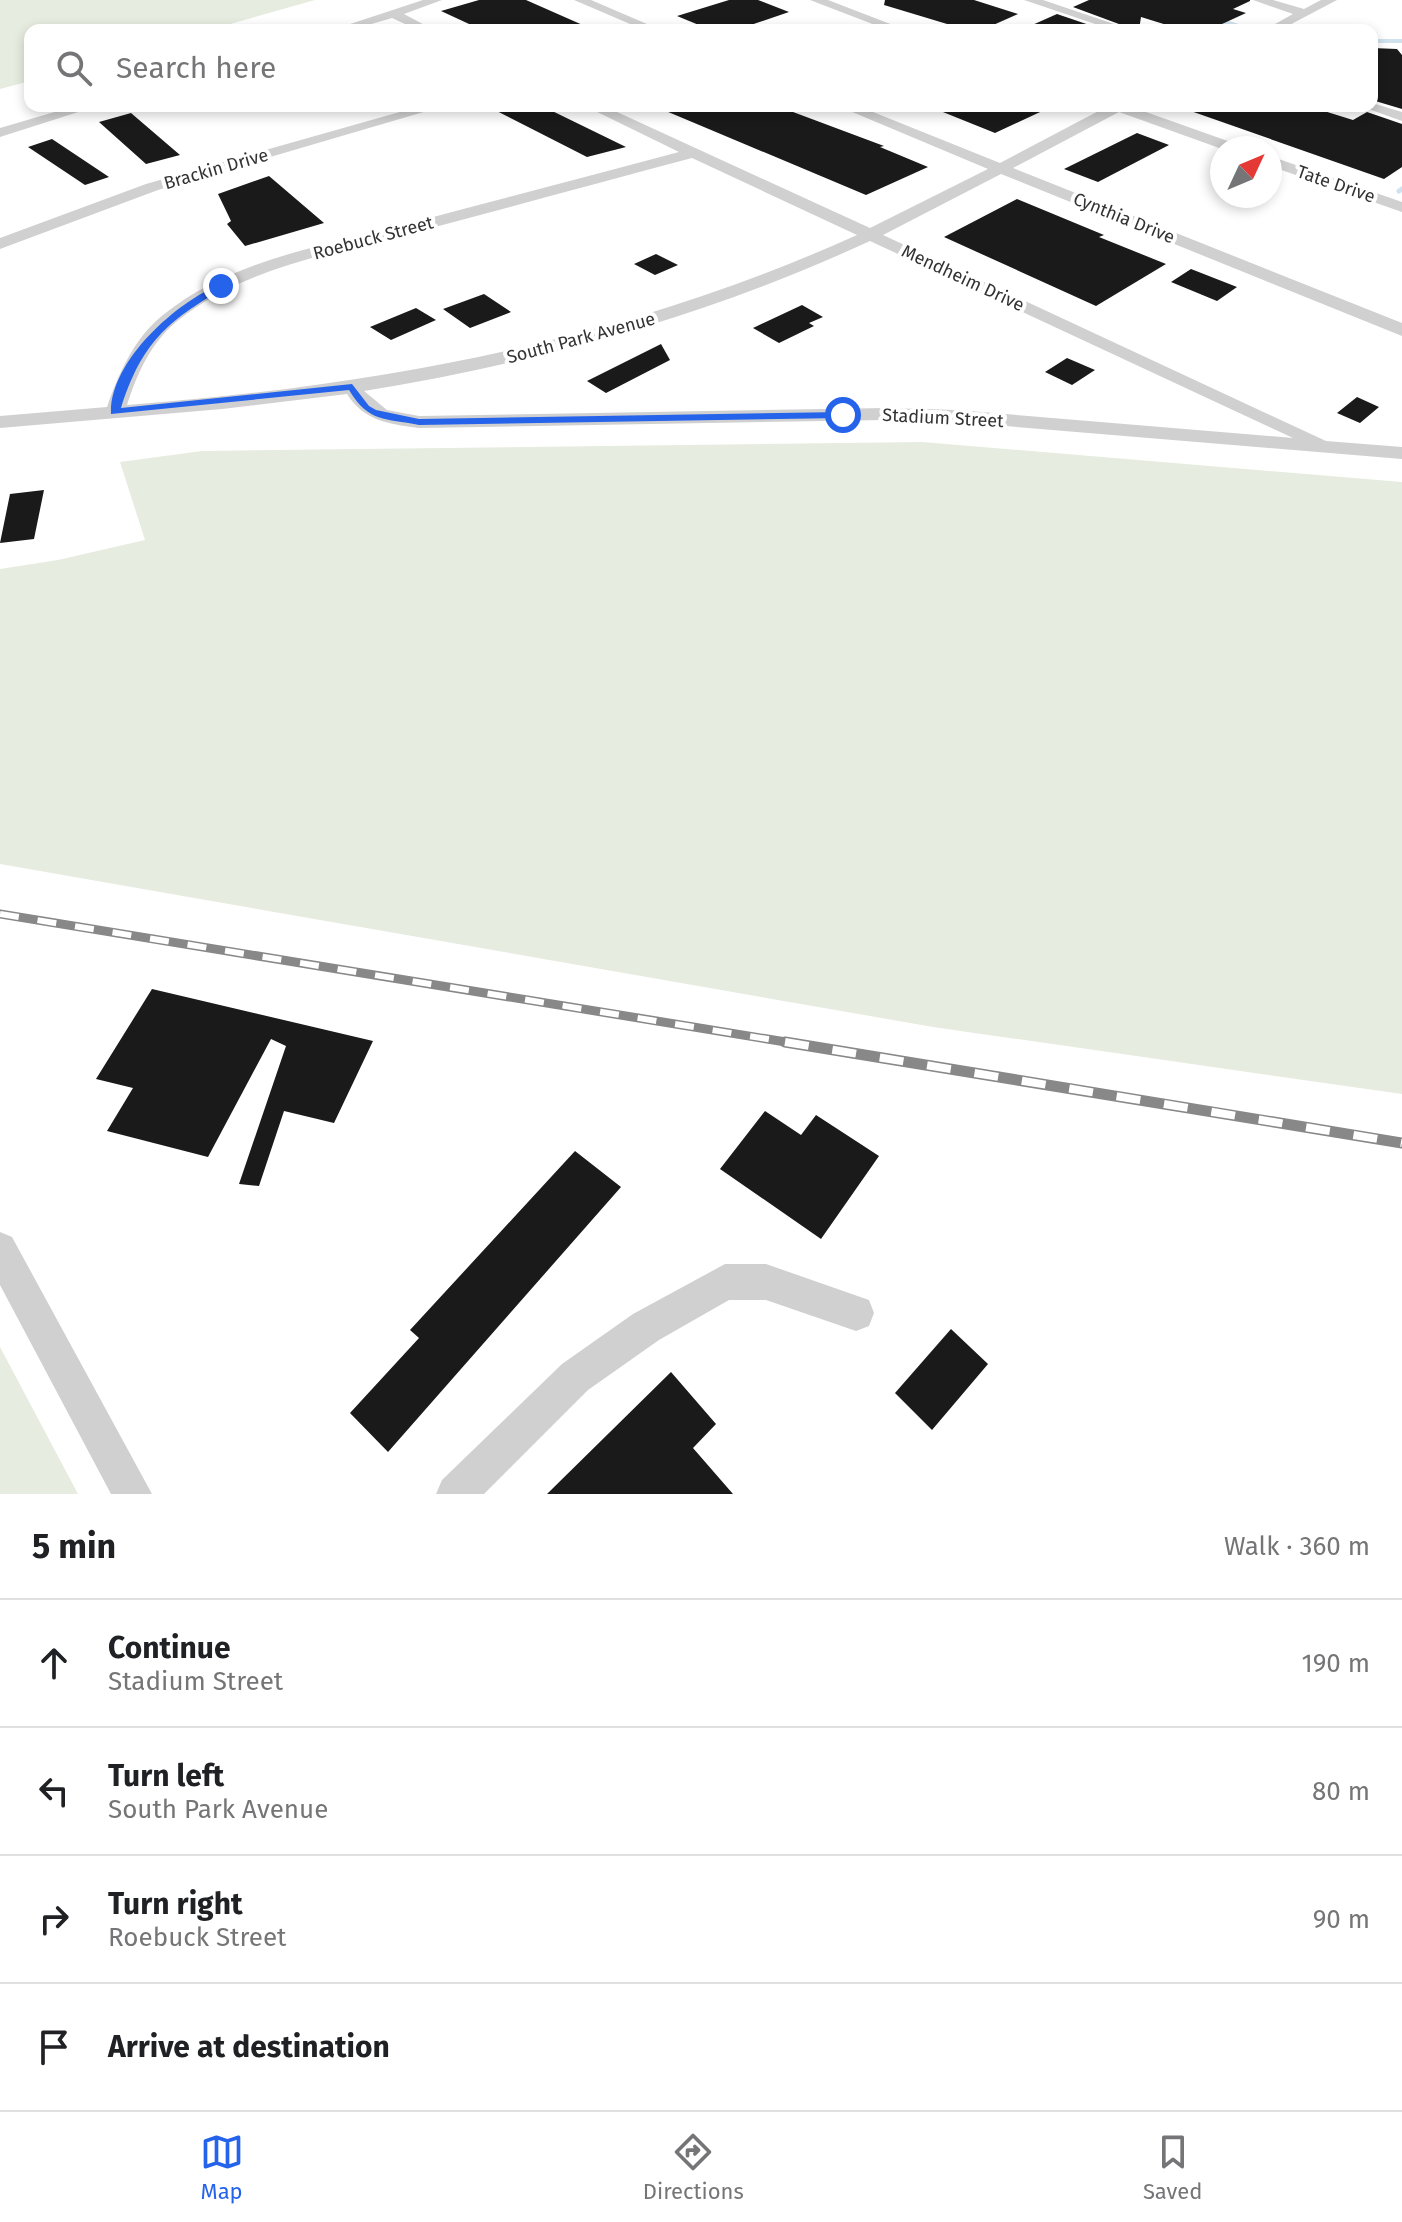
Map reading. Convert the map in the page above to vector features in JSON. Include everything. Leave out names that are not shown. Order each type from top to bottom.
[{"type":"street","points":[[357,24],[436,0]]},
{"type":"street","points":[[580,0],[640,24]]},
{"type":"street","points":[[816,0],[883,24]]},
{"type":"street","points":[[1030,0],[1107,24]]},
{"type":"street","points":[[1259,0],[1305,13]]},
{"type":"street","points":[[1282,24],[1331,0]]},
{"type":"street","points":[[392,13],[415,24]]},
{"type":"street","points":[[1378,109],[1402,117]]},
{"type":"street","points":[[0,133],[70,112]]},
{"type":"street","name":"Brackin Drive","points":[[0,244],[152,187],[416,112]]},
{"type":"street","name":"Mendheim Drive","points":[[605,112],[1334,450]]},
{"type":"street","name":"Cynthia Drive","points":[[860,112],[1402,330]]},
{"type":"street","name":"South Park Avenue","points":[[0,422],[352,387],[542,350],[649,321],[757,284],[868,234],[1106,112]]},
{"type":"street","points":[[1135,112],[1210,139]]},
{"type":"street","name":"Roebuck Street","points":[[115,412],[128,371],[155,332],[187,306],[221,286],[290,261],[692,153]]},
{"type":"street","name":"Tate Drive","points":[[1282,165],[1402,207]]},
{"type":"street","name":"Stadium Street","points":[[352,387],[365,408],[373,413],[419,422],[886,414],[957,416],[1334,450],[1402,453]]},
{"type":"street","points":[[0,1249],[132,1494]]},
{"type":"street","points":[[456,1494],[575,1377],[646,1327],[725,1282],[766,1282],[856,1313]]},
{"type":"shaded area","points":[[0,0],[315,0],[230,24],[24,24],[24,83],[0,89]]},
{"type":"shaded area","points":[[922,442],[1402,482],[1402,1094],[933,1027],[0,864],[0,569],[58,560],[145,540],[120,462],[202,451]]},
{"type":"shaded area","points":[[0,1347],[78,1494],[0,1494]]},
{"type":"building","points":[[479,0],[526,0],[580,24],[469,24],[441,11]]},
{"type":"building","points":[[729,0],[758,0],[789,12],[754,24],[696,24],[677,16]]},
{"type":"building","points":[[885,0],[974,0],[1018,14],[996,24],[947,24],[884,5]]},
{"type":"building","points":[[1089,0],[1250,0],[1233,9],[1246,13],[1222,24],[1164,24],[1141,17],[1140,24],[1119,24],[1073,7]]},
{"type":"building","points":[[1057,14],[1086,24],[1034,24]]},
{"type":"building","points":[[1378,48],[1397,49],[1402,55],[1402,109],[1378,102]]},
{"type":"building","points":[[499,112],[554,112],[626,147],[587,157]]},
{"type":"building","points":[[668,112],[793,112],[884,146],[880,147],[928,167],[866,195]]},
{"type":"building","points":[[943,112],[1040,112],[995,133]]},
{"type":"building","points":[[1194,112],[1327,112],[1353,120],[1367,112],[1402,124],[1402,167],[1384,179],[1282,143],[1282,136],[1262,136]]},
{"type":"building","points":[[131,113],[180,155],[146,164],[99,122]]},
{"type":"building","points":[[1137,133],[1169,145],[1098,182],[1064,169]]},
{"type":"building","points":[[52,139],[109,177],[85,185],[28,147]]},
{"type":"building","points":[[269,176],[324,223],[245,246],[227,224],[231,221],[218,194]]},
{"type":"building","points":[[1017,199],[1166,264],[1096,306],[944,237]]},
{"type":"building","points":[[656,254],[678,265],[655,275],[634,264]]},
{"type":"building","points":[[1191,269],[1237,287],[1217,301],[1171,282]]},
{"type":"building","points":[[484,294],[511,312],[470,328],[443,309]]},
{"type":"building","points":[[802,305],[823,317],[809,323],[814,326],[779,343],[753,328]]},
{"type":"building","points":[[416,308],[436,320],[391,340],[370,327]]},
{"type":"building","points":[[661,344],[670,360],[606,393],[587,381]]},
{"type":"building","points":[[1067,358],[1095,370],[1072,385],[1045,372]]},
{"type":"building","points":[[1357,397],[1379,407],[1360,423],[1337,413]]},
{"type":"building","points":[[44,490],[34,539],[0,543],[10,494]]},
{"type":"building","points":[[152,989],[373,1041],[334,1123],[284,1111],[259,1186],[239,1184],[286,1046],[271,1039],[208,1157],[107,1131],[133,1088],[96,1079]]},
{"type":"building","points":[[765,1111],[801,1135],[816,1115],[879,1156],[821,1239],[720,1169]]},
{"type":"building","points":[[575,1151],[621,1187],[388,1452],[350,1413],[419,1338],[410,1330]]},
{"type":"building","points":[[951,1329],[988,1364],[932,1430],[895,1393]]},
{"type":"building","points":[[671,1372],[716,1424],[693,1448],[733,1494],[547,1494]]},
{"type":"waterway","points":[[1219,20],[1232,24]]},
{"type":"waterway","points":[[1378,41],[1402,41]]},
{"type":"railway","points":[[0,914],[798,1044]]},
{"type":"railway","points":[[785,1042],[1402,1143]]},
{"type":"route","points":[[221,286],[187,306],[155,332],[128,371],[115,412],[352,387],[365,408],[373,413],[419,422],[843,415]]}]
